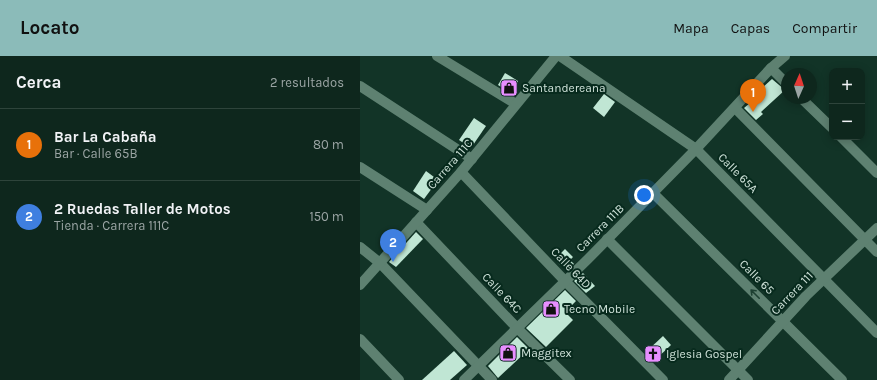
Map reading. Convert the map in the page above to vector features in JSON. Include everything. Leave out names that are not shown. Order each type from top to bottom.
[{"type":"street","points":[[437,56],[516,104]]},
{"type":"street","name":"Carrera 111C","points":[[360,285],[461,172],[556,56]]},
{"type":"street","name":"Calle 65A","points":[[560,56],[696,149],[877,333]]},
{"type":"street","name":"Carrera 111B","points":[[464,380],[653,193],[735,108],[771,68],[785,56]]},
{"type":"street","points":[[771,68],[781,78]]},
{"type":"street","points":[[360,86],[472,159]]},
{"type":"street","points":[[807,104],[829,125]]},
{"type":"street","points":[[735,108],[877,252]]},
{"type":"street","points":[[844,140],[877,173]]},
{"type":"street","points":[[360,167],[427,210]]},
{"type":"street","name":"Calle 64D","points":[[461,172],[565,281],[663,380]]},
{"type":"street","name":"Calle 65","points":[[653,193],[842,380]]},
{"type":"street","name":"Calle 64C","points":[[416,222],[570,380]]},
{"type":"street","name":"Carrera 111","points":[[729,380],[783,321],[877,228]]},
{"type":"street","points":[[607,239],[748,380]]},
{"type":"street","points":[[360,247],[380,262],[492,380]]},
{"type":"street","points":[[360,339],[399,380]]},
{"type":"building","points":[[505,73],[518,81],[511,93],[498,85]]},
{"type":"building","points":[[772,79],[781,87],[781,94],[761,112],[763,114],[756,120],[744,108],[763,92],[761,89]]},
{"type":"building","points":[[604,94],[615,102],[604,117],[593,108]]},
{"type":"building","points":[[474,118],[486,126],[471,148],[459,140]]},
{"type":"building","points":[[426,171],[438,180],[424,199],[413,191]]},
{"type":"building","points":[[416,232],[423,239],[396,267],[389,262]]},
{"type":"building","points":[[565,249],[573,257],[570,260],[574,264],[571,266],[560,265],[555,259]]},
{"type":"building","points":[[583,273],[595,286],[586,293],[574,281]]},
{"type":"building","points":[[565,290],[576,301],[565,312],[573,320],[546,347],[526,328]]},
{"type":"building","points":[[663,336],[671,345],[655,360],[647,351]]},
{"type":"building","points":[[517,337],[529,349],[498,378],[488,366]]},
{"type":"building","points":[[454,351],[467,365],[450,380],[422,380]]},
{"type":"place","name":"Santandereana","points":[[509,88]]},
{"type":"place","name":"Bar La Cabaña","points":[[753,112]]},
{"type":"place","name":"2 Ruedas Taller de Motos","points":[[393,262]]},
{"type":"place","name":"Tecno Mobile","points":[[551,309]]},
{"type":"place","name":"Maggitex","points":[[508,353]]},
{"type":"place","name":"Iglesia Gospel","points":[[653,354]]}]
